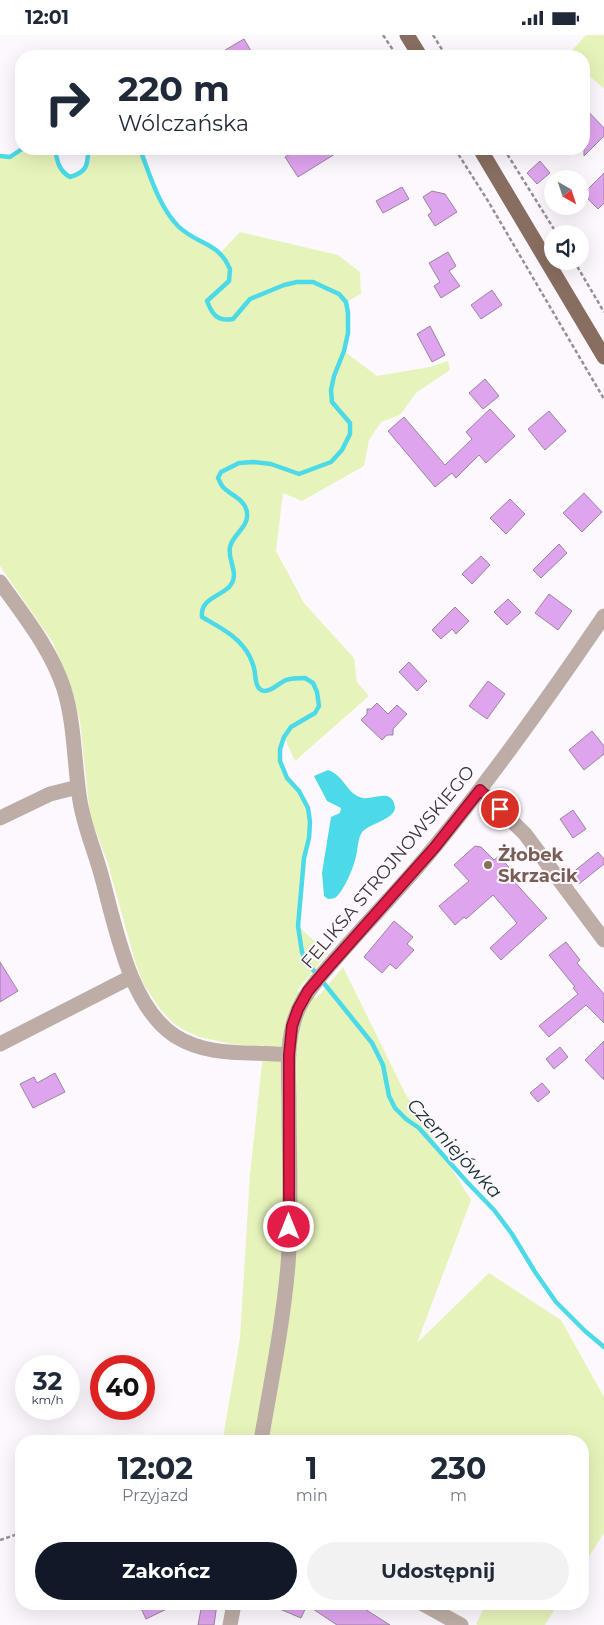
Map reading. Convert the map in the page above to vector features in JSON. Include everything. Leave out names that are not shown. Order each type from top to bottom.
[{"type":"main road","points":[[407,35],[416,50]]},
{"type":"main road","points":[[484,155],[604,357]]},
{"type":"street","points":[[0,582],[42,641],[52,658],[60,678],[70,712],[78,787],[87,833],[131,977],[154,1018],[167,1031],[194,1045],[220,1052],[289,1055]]},
{"type":"street","name":"FELIKSA STROJNOWSKIEGO","points":[[262,1435],[279,1341],[288,1265],[289,1055],[290,1036],[295,1017],[308,991],[435,847],[480,790],[604,616]]},
{"type":"street","points":[[0,817],[50,794],[78,787]]},
{"type":"street","points":[[480,790],[525,834],[604,940]]},
{"type":"street","points":[[0,1044],[131,977]]},
{"type":"street","points":[[230,1625],[233,1610]]},
{"type":"street","points":[[434,1610],[460,1625]]},
{"type":"path","points":[[383,35],[393,50]]},
{"type":"path","points":[[433,35],[442,50]]},
{"type":"path","points":[[460,155],[604,399]]},
{"type":"path","points":[[508,155],[551,225]]},
{"type":"path","points":[[579,270],[604,312]]},
{"type":"path","points":[[0,1540],[15,1535]]},
{"type":"green space","points":[[586,35],[604,35],[604,89],[590,76],[590,50],[572,50]]},
{"type":"green space","points":[[15,154],[56,155],[61,169],[70,177],[83,170],[87,164],[88,155],[142,155],[153,183],[170,216],[195,239],[221,252],[240,232],[338,255],[360,272],[361,294],[346,302],[348,326],[344,351],[377,376],[430,367],[448,361],[450,370],[416,393],[400,415],[381,422],[369,440],[364,466],[302,501],[283,493],[276,551],[304,603],[354,658],[357,682],[369,696],[295,761],[284,737],[280,750],[280,761],[283,770],[306,800],[310,816],[298,926],[328,953],[297,991],[317,998],[343,967],[405,1093],[471,1200],[417,1343],[489,1273],[561,1320],[604,1397],[604,1533],[589,1557],[589,1435],[224,1435],[240,1338],[250,1174],[264,1045],[232,1044],[199,1037],[184,1030],[173,1023],[160,1009],[144,985],[136,965],[107,861],[90,816],[80,721],[68,678],[53,643],[0,566],[0,156],[10,157]]},
{"type":"green space","points":[[483,1610],[554,1610],[545,1625],[476,1624]]},
{"type":"water","points":[[328,770],[338,776],[358,796],[363,798],[388,797],[392,799],[395,809],[388,817],[370,826],[361,834],[354,864],[345,884],[337,896],[328,899],[324,896],[322,873],[331,817],[340,813],[341,808],[327,801],[314,776]]},
{"type":"building","points":[[244,39],[250,50],[225,50]]},
{"type":"building","points":[[590,113],[604,128],[604,136],[590,150]]},
{"type":"building","points":[[288,155],[333,155],[298,177],[285,157]]},
{"type":"building","points":[[540,161],[548,170],[544,170],[544,178],[537,184],[527,173]]},
{"type":"building","points":[[604,173],[604,203],[598,209],[589,200],[589,188]]},
{"type":"building","points":[[402,187],[409,199],[383,213],[376,201]]},
{"type":"building","points":[[432,191],[445,194],[457,212],[435,226],[428,215],[432,212],[423,197]]},
{"type":"building","points":[[448,252],[456,266],[449,271],[460,286],[441,298],[434,286],[440,282],[429,263]]},
{"type":"building","points":[[492,290],[502,305],[481,319],[471,305]]},
{"type":"building","points":[[430,326],[445,355],[432,362],[417,334]]},
{"type":"building","points":[[485,379],[499,396],[483,409],[469,393]]},
{"type":"building","points":[[490,409],[515,436],[486,463],[479,455],[456,478],[452,473],[435,487],[388,431],[404,417],[445,465],[472,439],[466,432]]},
{"type":"building","points":[[549,411],[566,431],[545,450],[528,429]]},
{"type":"building","points":[[584,493],[602,512],[582,532],[563,513]]},
{"type":"building","points":[[510,499],[525,514],[506,534],[490,518]]},
{"type":"building","points":[[559,544],[567,553],[541,578],[533,570]]},
{"type":"building","points":[[481,556],[490,565],[472,584],[462,574]]},
{"type":"building","points":[[549,594],[572,611],[558,630],[535,613]]},
{"type":"building","points":[[508,599],[521,612],[507,625],[494,612]]},
{"type":"building","points":[[455,607],[469,621],[456,634],[452,629],[441,639],[432,630]]},
{"type":"building","points":[[409,662],[427,681],[417,691],[399,672]]},
{"type":"building","points":[[488,681],[505,694],[487,719],[469,706]]},
{"type":"building","points":[[377,703],[388,714],[397,705],[407,714],[393,729],[393,735],[387,735],[382,740],[361,720],[367,714],[367,709],[371,709]]},
{"type":"building","points":[[592,731],[604,746],[604,754],[584,770],[569,750]]},
{"type":"building","points":[[573,810],[586,829],[573,838],[560,819]]},
{"type":"building","points":[[475,846],[481,847],[494,860],[499,856],[515,874],[511,878],[547,918],[501,960],[490,948],[517,923],[493,895],[466,919],[464,917],[455,925],[439,906],[469,881],[454,865]]},
{"type":"building","points":[[598,852],[604,859],[604,864],[579,884],[571,874]]},
{"type":"building","points":[[394,921],[413,937],[407,944],[414,950],[396,969],[390,964],[382,973],[364,957]]},
{"type":"building","points":[[566,942],[580,960],[577,963],[604,994],[604,1023],[586,1005],[549,1037],[539,1026],[578,994],[573,988],[575,987],[549,955]]},
{"type":"building","points":[[0,962],[18,991],[0,1002]]},
{"type":"building","points":[[604,1041],[604,1080],[585,1060]]},
{"type":"building","points":[[560,1047],[568,1057],[554,1069],[546,1059]]},
{"type":"building","points":[[55,1073],[65,1092],[33,1108],[20,1084],[34,1077],[37,1083]]},
{"type":"building","points":[[542,1083],[550,1092],[538,1102],[530,1093]]},
{"type":"building","points":[[142,1610],[165,1610],[146,1619]]},
{"type":"building","points":[[201,1610],[216,1610],[214,1625],[198,1625]]},
{"type":"building","points":[[282,1610],[305,1610],[301,1618]]},
{"type":"building","points":[[314,1610],[366,1610],[390,1625],[337,1625]]},
{"type":"waterway","name":"Czerniejówka","points":[[0,156],[10,157],[15,154]]},
{"type":"waterway","name":"Czerniejówka","points":[[56,155],[61,169],[70,177],[83,170],[87,164],[88,155]]},
{"type":"waterway","name":"Czerniejówka","points":[[142,155],[155,189],[171,218],[185,232],[219,253],[230,269],[229,281],[207,301],[216,316],[227,320],[233,319],[250,299],[284,285],[297,282],[313,282],[339,294],[346,302],[348,333],[331,390],[332,402],[350,423],[350,434],[342,450],[331,462],[299,474],[271,464],[253,462],[239,463],[221,472],[218,478],[221,485],[244,505],[247,518],[230,547],[230,557],[234,572],[232,582],[229,587],[207,602],[202,611],[202,617],[235,638],[246,650],[254,667],[257,685],[261,690],[270,690],[288,679],[305,678],[313,683],[317,692],[319,706],[315,713],[291,727],[284,737],[280,749],[280,761],[287,778],[299,791],[308,808],[310,822],[309,838],[304,858],[298,926],[302,952],[306,961],[372,1043],[383,1065],[389,1096],[395,1108],[419,1128],[494,1210],[512,1234],[556,1302],[604,1347]]},
{"type":"place","name":"Żłobek Skrzacik","points":[[488,865]]},
{"type":"route","points":[[289,1227],[290,1036],[302,1001],[332,963],[435,847],[480,790],[500,809]]}]
